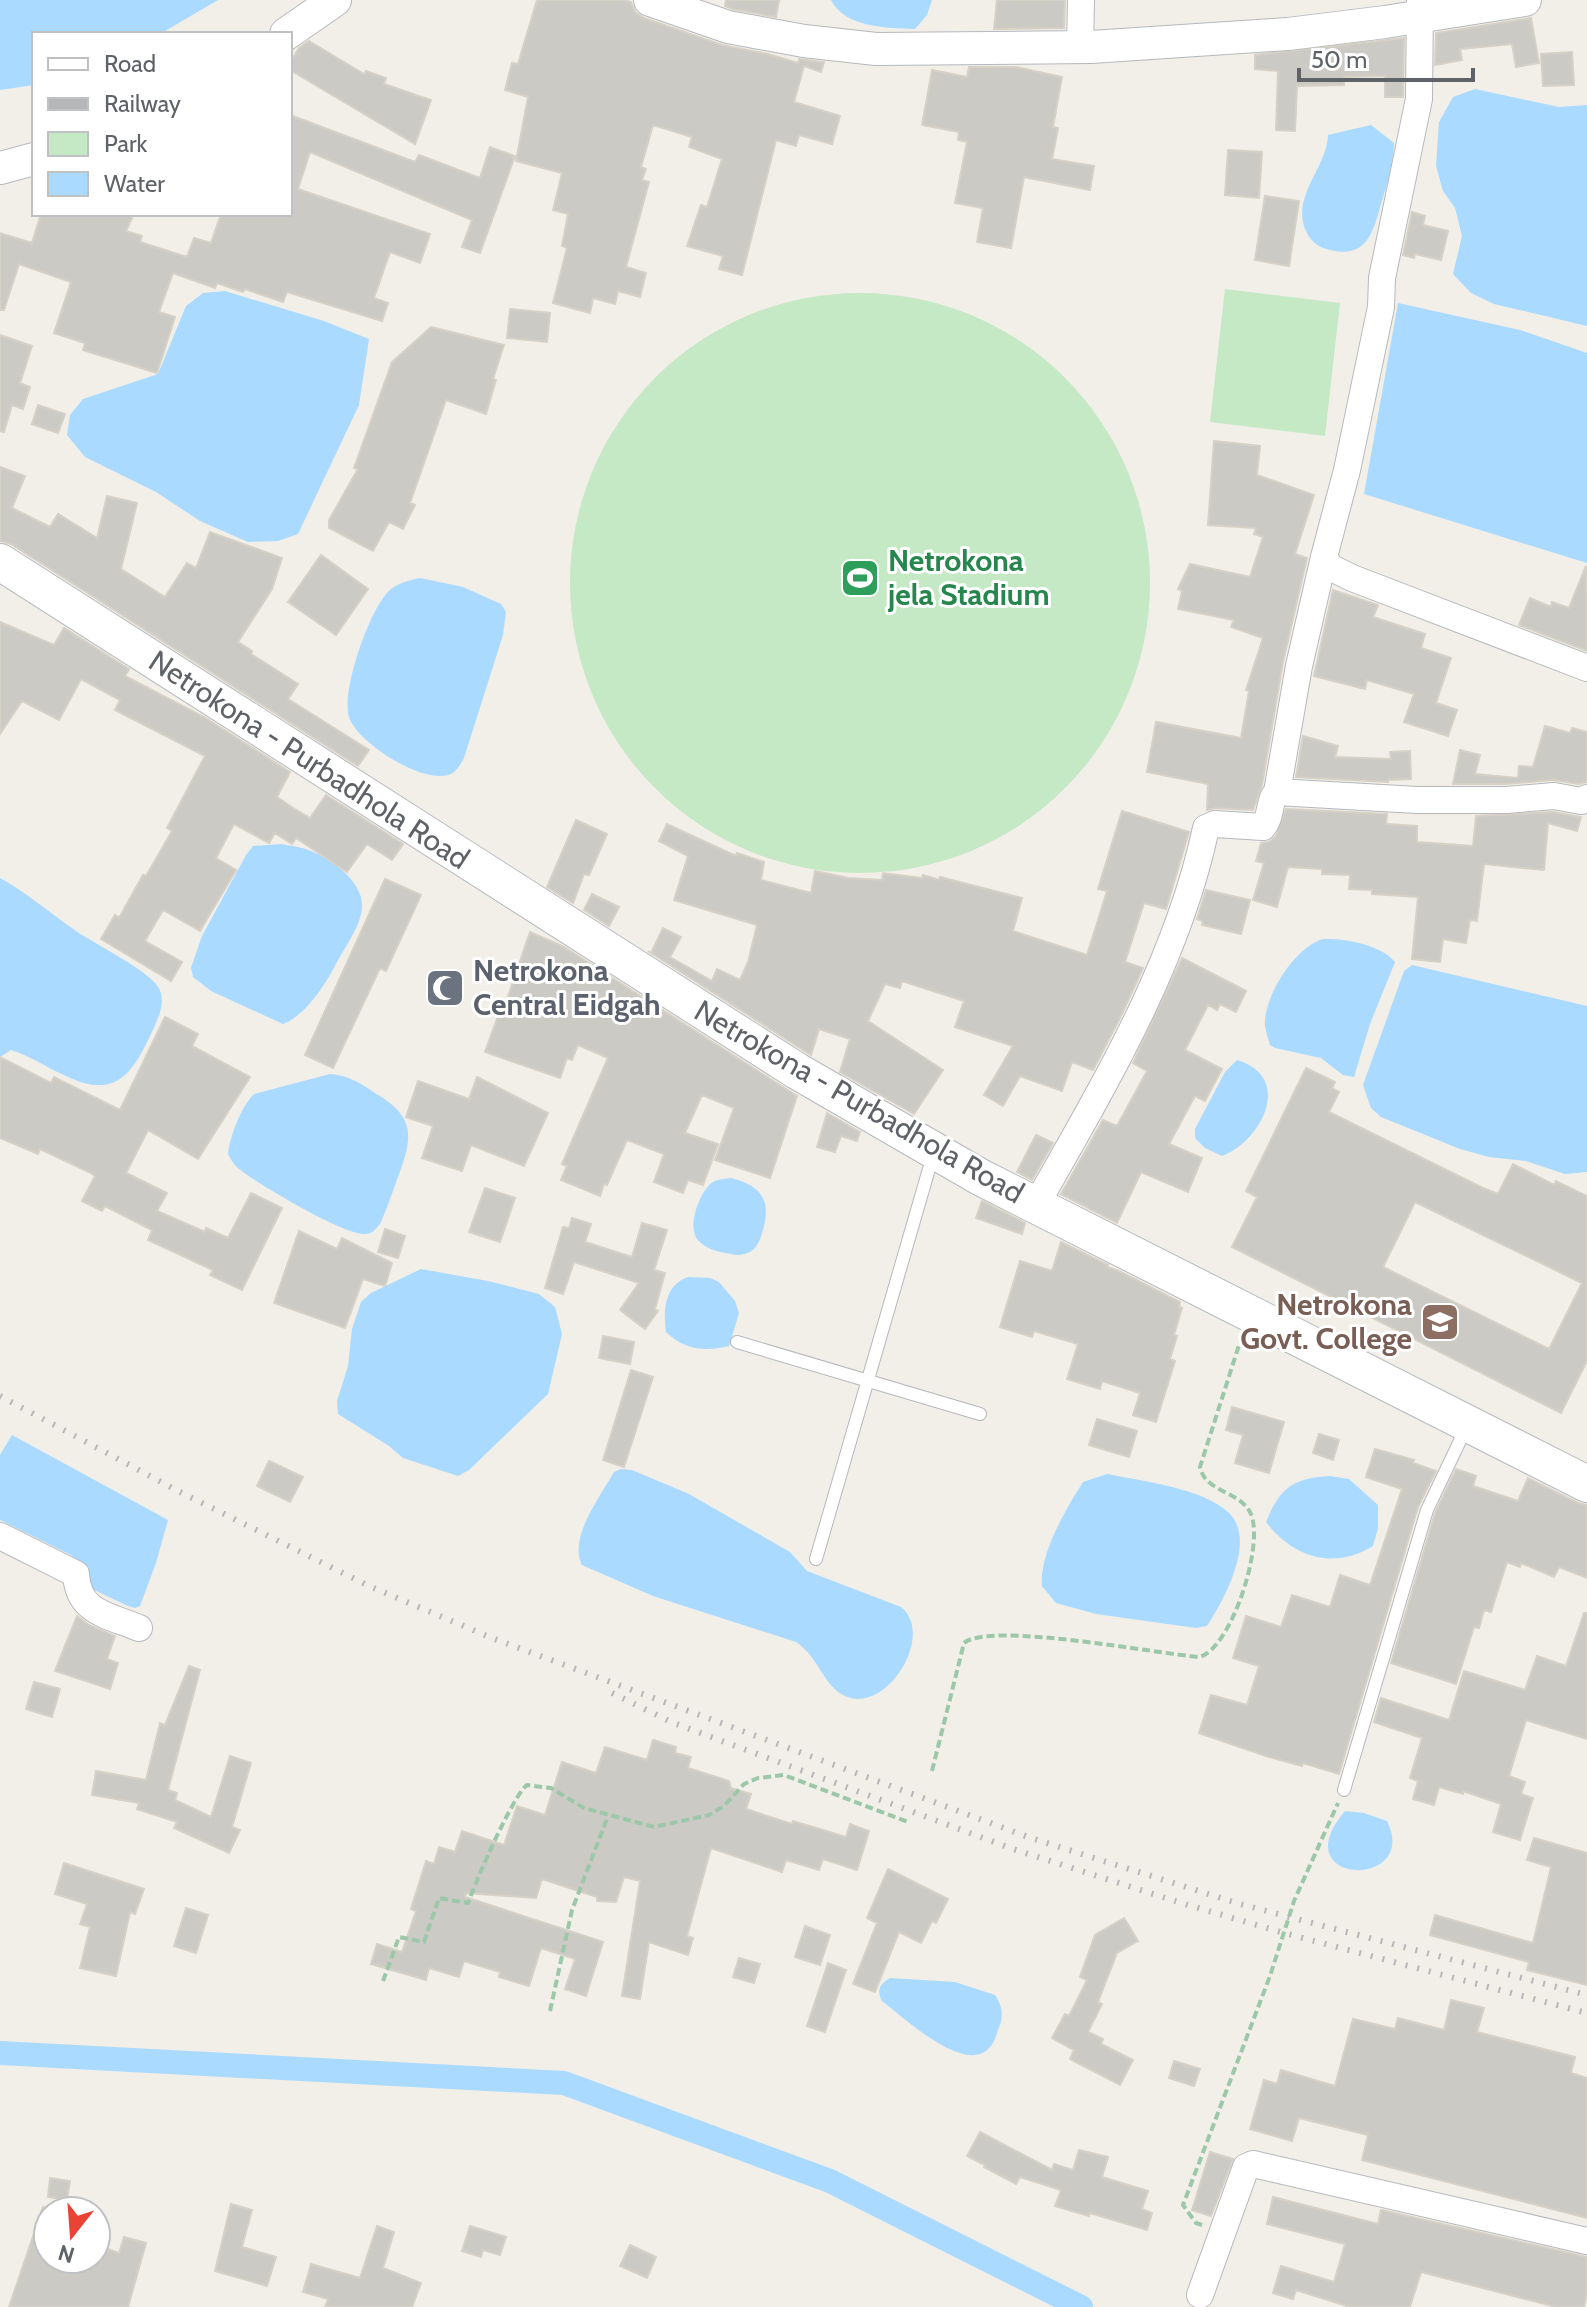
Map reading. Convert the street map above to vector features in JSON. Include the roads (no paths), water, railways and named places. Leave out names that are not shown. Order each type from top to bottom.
[{"type":"main road","name":"Netrokona - Purbadhola Road","points":[[0,562],[797,1071],[980,1177],[1587,1484]]},
{"type":"street","points":[[289,32],[335,0]]},
{"type":"street","points":[[650,0],[728,27],[804,41],[876,49],[1080,47],[1288,34],[1419,9],[1525,0]]},
{"type":"street","points":[[1080,47],[1081,0]]},
{"type":"street","points":[[1036,1205],[1127,1042],[1181,917],[1206,828],[1215,824],[1263,827],[1269,816],[1272,798],[1277,792],[1294,694],[1378,322],[1382,278],[1419,99],[1419,9]]},
{"type":"street","points":[[0,168],[32,160]]},
{"type":"street","points":[[1324,557],[1330,567],[1352,578],[1587,668]]},
{"type":"street","points":[[1277,792],[1417,800],[1506,800],[1554,796],[1581,801],[1587,798]]},
{"type":"street","points":[[0,1536],[76,1574],[77,1591],[90,1606],[139,1628]]},
{"type":"street","points":[[1200,2295],[1246,2167],[1253,2164],[1587,2241]]},
{"type":"lane","points":[[816,1559],[929,1169]]},
{"type":"lane","points":[[737,1342],[980,1414]]},
{"type":"lane","points":[[1344,1790],[1427,1510],[1468,1423]]},
{"type":"water","points":[[0,0],[218,0],[163,32],[32,32],[32,85],[0,90]]},
{"type":"water","points":[[831,0],[932,0],[927,15],[915,29],[868,25],[846,16]]},
{"type":"water","points":[[1475,89],[1559,107],[1587,105],[1587,326],[1494,304],[1471,293],[1453,274],[1462,236],[1455,208],[1443,191],[1436,166],[1439,122],[1453,97]]},
{"type":"water","points":[[1371,125],[1394,143],[1376,221],[1360,247],[1340,252],[1326,249],[1314,242],[1304,227],[1304,199],[1323,157],[1328,135]]},
{"type":"water","points":[[225,291],[324,321],[369,339],[359,405],[298,534],[278,541],[248,542],[200,521],[156,492],[85,457],[67,435],[70,415],[83,399],[158,374],[186,306],[203,293]]},
{"type":"water","points":[[1398,303],[1520,330],[1587,353],[1587,563],[1364,494]]},
{"type":"water","points":[[420,578],[463,587],[501,604],[506,612],[503,635],[464,758],[456,771],[448,775],[423,773],[393,760],[356,730],[348,708],[352,674],[372,617],[394,587]]},
{"type":"water","points":[[281,844],[311,851],[330,861],[355,884],[362,904],[357,927],[326,981],[307,1007],[283,1024],[211,991],[193,977],[191,968],[202,936],[246,855],[253,846]]},
{"type":"water","points":[[0,878],[76,931],[137,968],[157,986],[162,1002],[157,1019],[140,1055],[123,1077],[99,1085],[84,1083],[11,1050],[0,1057]]},
{"type":"water","points":[[1323,939],[1362,944],[1381,951],[1395,962],[1370,1024],[1354,1077],[1343,1075],[1321,1058],[1275,1048],[1270,1045],[1266,1031],[1269,1001],[1283,975],[1302,952]]},
{"type":"water","points":[[1412,965],[1587,1006],[1587,1172],[1565,1174],[1526,1161],[1489,1157],[1460,1149],[1381,1117],[1371,1108],[1363,1085],[1404,971]]},
{"type":"water","points":[[1237,1060],[1254,1068],[1264,1080],[1268,1094],[1266,1109],[1249,1137],[1222,1156],[1205,1148],[1195,1138],[1195,1129],[1225,1072]]},
{"type":"water","points":[[330,1074],[354,1080],[388,1102],[398,1111],[408,1129],[403,1163],[387,1207],[380,1224],[367,1234],[321,1218],[264,1186],[239,1169],[228,1154],[237,1122],[254,1094]]},
{"type":"water","points":[[731,1178],[749,1184],[760,1194],[766,1207],[759,1241],[749,1253],[734,1255],[712,1250],[700,1242],[694,1233],[696,1209],[708,1186]]},
{"type":"water","points":[[421,1269],[539,1294],[555,1307],[562,1334],[548,1394],[469,1470],[458,1476],[403,1458],[338,1414],[337,1401],[348,1366],[352,1329],[361,1302],[371,1293]]},
{"type":"water","points":[[688,1277],[710,1278],[719,1282],[735,1301],[739,1313],[729,1346],[695,1348],[680,1343],[666,1332],[667,1299],[674,1286]]},
{"type":"water","points":[[12,1435],[168,1520],[140,1606],[128,1606],[90,1588],[79,1563],[71,1555],[0,1520],[0,1455]]},
{"type":"water","points":[[632,1470],[689,1494],[790,1552],[807,1571],[901,1607],[910,1620],[913,1635],[902,1669],[890,1684],[876,1694],[861,1699],[845,1696],[832,1686],[810,1655],[796,1642],[653,1596],[582,1565],[579,1543],[582,1530],[614,1472]]},
{"type":"water","points":[[1107,1474],[1204,1497],[1229,1513],[1237,1525],[1240,1538],[1235,1570],[1207,1626],[1196,1628],[1096,1614],[1056,1603],[1042,1586],[1049,1546],[1069,1505],[1083,1482]]},
{"type":"water","points":[[1330,1476],[1349,1479],[1378,1505],[1378,1528],[1373,1546],[1344,1557],[1329,1558],[1302,1552],[1266,1522],[1289,1487],[1306,1479]]},
{"type":"water","points":[[1345,1811],[1364,1813],[1387,1821],[1392,1843],[1386,1859],[1372,1868],[1355,1870],[1339,1865],[1329,1854],[1330,1836]]},
{"type":"water","points":[[890,1978],[955,1982],[995,1995],[1002,2016],[993,2044],[979,2054],[966,2055],[934,2041],[882,2001],[880,1988]]},
{"type":"waterway","points":[[0,2053],[564,2083],[830,2181],[1081,2307]]},
{"type":"railway","points":[[0,1396],[180,1492],[369,1586],[492,1638],[1031,1838],[1240,1904],[1587,1995]]},
{"type":"railway","points":[[612,1693],[671,1722],[1013,1849],[1284,1933],[1587,2013]]},
{"type":"place","name":"Netrokona jela Stadium","points":[[860,578]]},
{"type":"place","name":"Netrokona Central Eidgah","points":[[445,988]]},
{"type":"place","name":"Netrokona Govt. College","points":[[1440,1322]]}]
